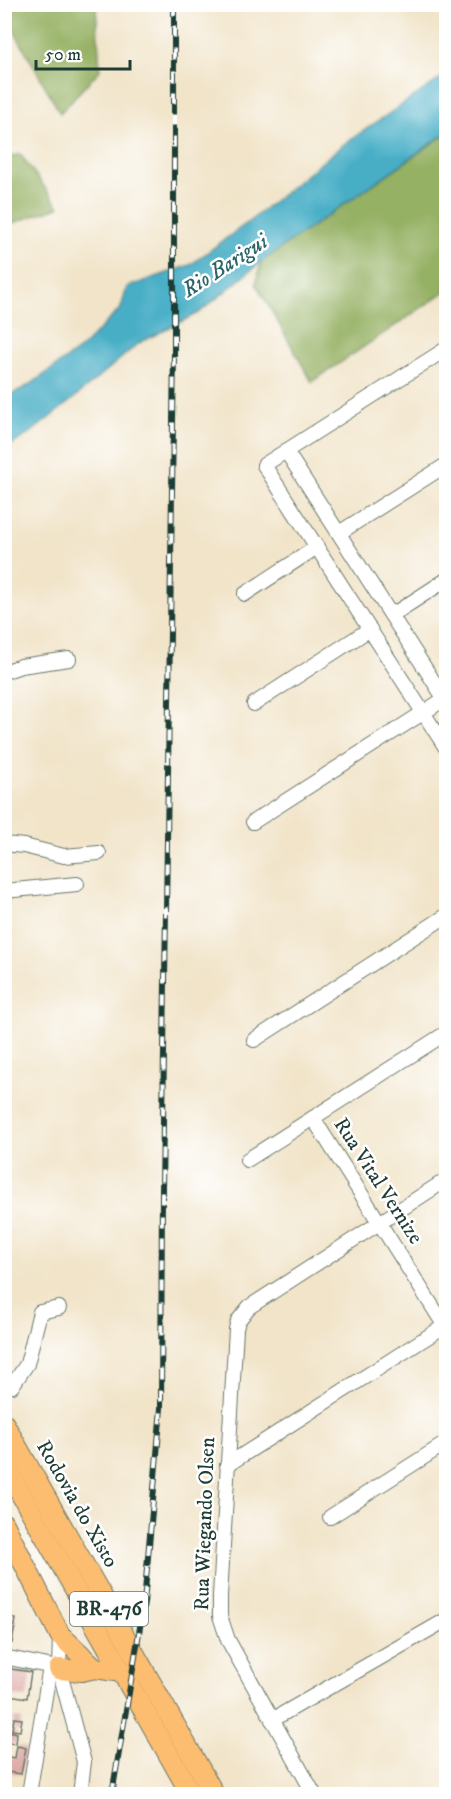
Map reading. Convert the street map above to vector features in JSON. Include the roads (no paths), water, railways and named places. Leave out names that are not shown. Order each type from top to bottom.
[{"type":"highway","name":"Rodovia do Xisto","points":[[4,1425],[214,1794]]},
{"type":"highway","name":"Rodovia do Xisto","points":[[4,1464],[191,1794]]},
{"type":"highway","points":[[4,1524],[60,1635],[95,1668]]},
{"type":"highway","points":[[55,1667],[82,1671],[95,1668],[122,1672]]},
{"type":"street","points":[[447,349],[264,465],[447,748]]},
{"type":"street","points":[[253,822],[446,699],[286,451]]},
{"type":"street","points":[[339,533],[447,465]]},
{"type":"street","points":[[245,594],[317,547]]},
{"type":"street","points":[[392,615],[447,580]]},
{"type":"street","points":[[254,704],[370,629]]},
{"type":"street","points":[[4,672],[21,666],[69,659]]},
{"type":"street","points":[[4,844],[24,846],[64,856],[99,853]]},
{"type":"street","points":[[4,891],[78,884]]},
{"type":"street","points":[[254,1040],[447,916]]},
{"type":"street","points":[[248,1160],[447,1033]]},
{"type":"street","name":"Rua Vital Vernize","points":[[313,1118],[446,1326]]},
{"type":"street","points":[[380,1223],[447,1180]]},
{"type":"street","name":"Rua Wiegando Olsen","points":[[314,1794],[228,1640],[220,1617],[236,1329],[238,1321],[249,1307],[380,1223]]},
{"type":"street","points":[[4,1385],[12,1386],[27,1364],[40,1312],[59,1308]]},
{"type":"street","points":[[227,1465],[446,1326]]},
{"type":"street","points":[[330,1517],[447,1443]]},
{"type":"street","points":[[272,1720],[447,1620]]},
{"type":"street","points":[[29,1794],[60,1635]]},
{"type":"street","points":[[4,1657],[55,1667]]},
{"type":"street","points":[[55,1667],[84,1762],[80,1794]]},
{"type":"water","name":"Rio Barigui","points":[[446,75],[446,133],[261,262],[200,312],[139,343],[29,434],[5,449],[5,398],[31,384],[81,348],[121,308],[127,287],[190,265],[251,220],[344,144]]},
{"type":"railway","points":[[112,1794],[144,1603],[161,1408],[174,352],[174,4]]}]
